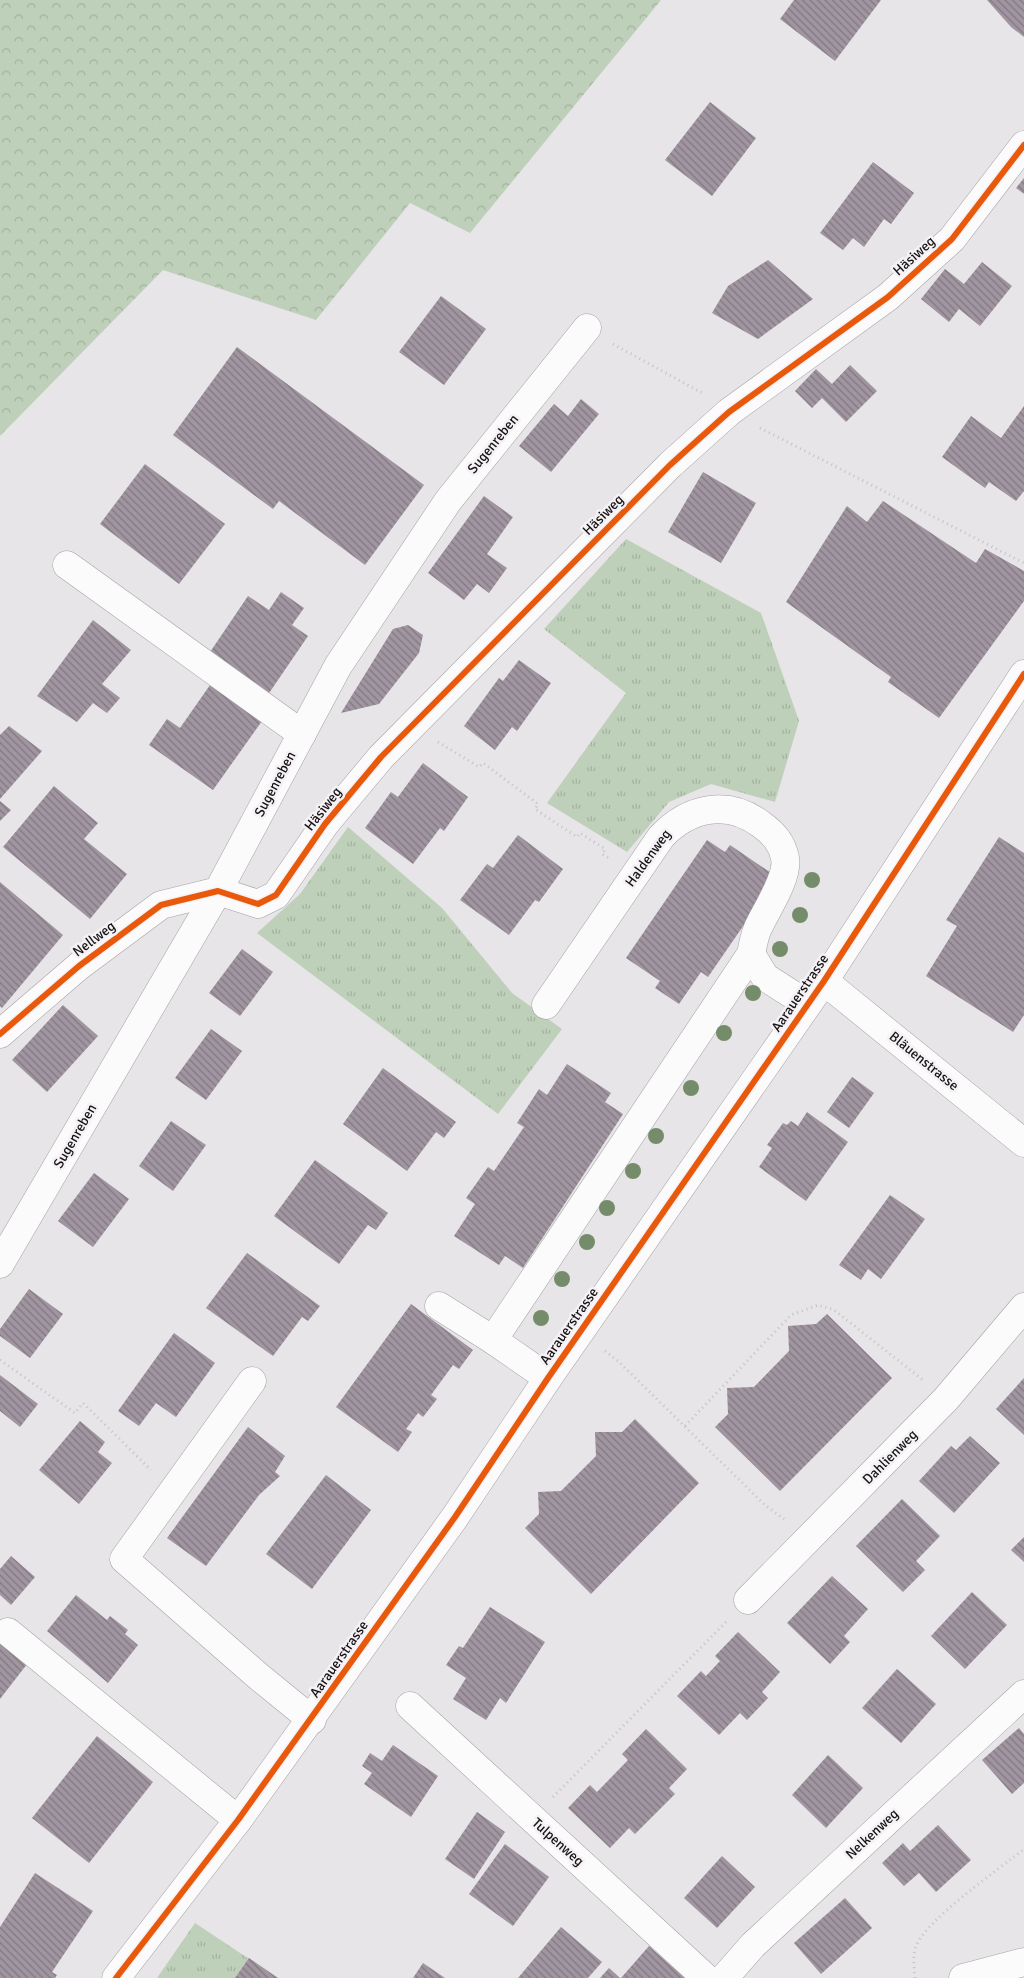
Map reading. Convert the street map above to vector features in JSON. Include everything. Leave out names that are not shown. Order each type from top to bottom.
[{"type":"street","name":"Häsiweg","points":[[218,892],[258,904],[276,895],[325,824],[381,757],[670,465],[729,412],[888,297],[952,239],[1024,145]]},
{"type":"street","name":"Sugenreben","points":[[0,1264],[218,892],[338,666],[448,501],[587,328]]},
{"type":"street","points":[[67,565],[302,734]]},
{"type":"street","name":"Aarauerstrasse","points":[[116,1978],[238,1820],[312,1720],[455,1517],[548,1378],[824,980],[1024,674]]},
{"type":"street","name":"Haldenweg","points":[[546,1005],[661,837],[673,823],[691,814],[711,809],[737,811],[758,822],[777,837],[786,860],[776,896],[757,929],[751,954]]},
{"type":"street","name":"Nellweg","points":[[0,1034],[79,966],[161,905],[218,892]]},
{"type":"street","points":[[493,1340],[751,954],[765,977],[807,1004]]},
{"type":"street","name":"Bläuenstrasse","points":[[824,980],[1024,1143]]},
{"type":"street","points":[[439,1306],[548,1378]]},
{"type":"street","name":"Dahlienweg","points":[[748,1600],[946,1400],[1024,1307]]},
{"type":"street","points":[[252,1381],[124,1559],[258,1676],[312,1720]]},
{"type":"street","points":[[8,1632],[238,1820]]},
{"type":"street","name":"Nelkenweg","points":[[724,1978],[753,1945],[1024,1694]]},
{"type":"street","name":"Tulpenweg","points":[[410,1706],[706,1978]]},
{"type":"street","points":[[963,1978],[1024,1962]]},
{"type":"path","points":[[612,344],[711,398]]},
{"type":"path","points":[[751,424],[1024,563]]},
{"type":"path","points":[[412,726],[480,767],[483,763],[538,804],[535,809],[577,837],[580,833],[605,849],[602,854],[635,875]]},
{"type":"path","points":[[684,1426],[791,1315],[818,1305],[834,1310],[946,1400]]},
{"type":"path","points":[[581,1332],[618,1361],[766,1506],[810,1538]]},
{"type":"path","points":[[0,1360],[74,1413],[83,1404],[161,1480],[174,1490]]},
{"type":"path","points":[[532,1818],[748,1600]]},
{"type":"path","points":[[915,1978],[914,1957],[916,1944],[923,1935],[947,1911],[1024,1850]]},
{"type":"green space","points":[[0,0],[661,0],[470,233],[410,203],[316,320],[163,270],[0,436]]},
{"type":"green space","points":[[626,539],[761,613],[799,721],[775,802],[711,784],[669,802],[627,852],[547,803],[626,693],[544,629]]},
{"type":"green space","points":[[348,827],[442,908],[512,993],[562,1029],[498,1114],[257,933],[300,894]]},
{"type":"green space","points":[[195,1923],[278,1978],[157,1978]]},
{"type":"building","points":[[794,0],[881,0],[835,61],[780,19]]},
{"type":"building","points":[[987,0],[1024,0],[1024,37],[1011,27]]},
{"type":"building","points":[[710,102],[756,138],[712,196],[665,160]]},
{"type":"building","points":[[873,162],[914,193],[891,224],[884,219],[864,247],[853,238],[843,250],[820,233]]},
{"type":"building","points":[[1024,178],[1024,194],[1016,188]]},
{"type":"building","points":[[768,260],[813,299],[758,339],[712,313],[728,286]]},
{"type":"building","points":[[982,262],[1012,286],[980,326],[959,309],[949,322],[921,299],[945,269],[964,284]]},
{"type":"building","points":[[441,296],[486,329],[444,385],[399,352]]},
{"type":"building","points":[[237,347],[424,485],[365,565],[279,501],[273,509],[173,435]]},
{"type":"building","points":[[850,365],[877,391],[846,422],[822,398],[812,408],[795,391],[816,369],[832,384]]},
{"type":"building","points":[[581,399],[599,414],[551,472],[519,446],[554,404],[568,416]]},
{"type":"building","points":[[1024,406],[1024,491],[1016,501],[989,482],[985,488],[942,457],[971,416],[1001,438]]},
{"type":"building","points":[[145,464],[225,524],[179,584],[100,524]]},
{"type":"building","points":[[703,472],[756,503],[721,563],[668,532]]},
{"type":"building","points":[[484,496],[513,517],[487,554],[507,568],[489,593],[477,584],[464,600],[428,573]]},
{"type":"building","points":[[883,501],[976,563],[985,549],[1024,571],[1024,601],[939,718],[888,682],[891,677],[786,602],[847,506],[867,522]]},
{"type":"building","points":[[281,592],[304,608],[292,625],[308,636],[265,699],[206,658],[248,596],[269,610]]},
{"type":"building","points":[[93,620],[131,650],[102,684],[120,698],[107,713],[93,703],[77,722],[37,696]]},
{"type":"building","points":[[408,625],[423,635],[419,653],[379,704],[341,713],[393,629]]},
{"type":"building","points":[[519,660],[551,683],[517,731],[512,727],[495,750],[464,726],[499,678],[503,681]]},
{"type":"building","points":[[210,685],[262,721],[213,790],[149,745],[167,719],[180,728]]},
{"type":"building","points":[[9,726],[42,751],[0,799],[0,735]]},
{"type":"building","points":[[423,763],[468,797],[444,831],[440,828],[413,864],[365,828],[391,792],[398,797]]},
{"type":"building","points":[[54,786],[98,823],[84,839],[127,874],[90,919],[3,847]]},
{"type":"building","points":[[0,801],[11,810],[0,821]]},
{"type":"building","points":[[518,835],[563,869],[539,902],[535,900],[509,935],[460,900],[487,864],[493,868]]},
{"type":"building","points":[[999,837],[1024,853],[1024,1015],[1013,1032],[926,976],[957,926],[946,920]]},
{"type":"building","points":[[707,840],[725,852],[730,845],[777,877],[708,977],[701,972],[679,1004],[655,988],[660,981],[626,958]]},
{"type":"building","points":[[0,882],[63,935],[2,1008],[0,1006]]},
{"type":"building","points":[[242,949],[273,972],[240,1016],[209,993]]},
{"type":"building","points":[[63,1005],[98,1036],[47,1092],[12,1060]]},
{"type":"building","points":[[211,1029],[242,1051],[206,1100],[175,1078]]},
{"type":"building","points":[[567,1064],[611,1093],[605,1102],[623,1114],[523,1268],[505,1256],[499,1265],[454,1236],[475,1204],[466,1198],[488,1167],[494,1171],[524,1127],[517,1123],[539,1089],[547,1095]]},
{"type":"building","points":[[383,1068],[456,1122],[444,1138],[436,1132],[407,1171],[343,1124]]},
{"type":"building","points":[[852,1077],[874,1093],[849,1128],[827,1112]]},
{"type":"building","points":[[807,1112],[848,1142],[806,1201],[759,1167],[772,1148],[767,1145],[783,1123],[787,1125],[791,1121],[798,1126]]},
{"type":"building","points":[[171,1121],[206,1145],[173,1191],[139,1166]]},
{"type":"building","points":[[315,1160],[388,1213],[376,1230],[368,1225],[339,1264],[274,1216]]},
{"type":"building","points":[[94,1173],[129,1199],[93,1247],[58,1221]]},
{"type":"building","points":[[890,1195],[925,1219],[881,1279],[868,1269],[861,1280],[839,1265]]},
{"type":"building","points":[[247,1253],[320,1306],[308,1321],[302,1317],[273,1356],[206,1308]]},
{"type":"building","points":[[29,1289],[63,1314],[30,1358],[0,1336],[0,1329]]},
{"type":"building","points":[[411,1304],[473,1350],[459,1369],[453,1365],[431,1395],[437,1399],[423,1417],[418,1413],[406,1429],[412,1432],[398,1452],[336,1407]]},
{"type":"building","points":[[827,1314],[892,1378],[780,1491],[715,1427],[728,1414],[727,1388],[754,1387],[789,1351],[788,1326],[816,1324]]},
{"type":"building","points":[[174,1333],[215,1363],[176,1417],[156,1403],[139,1426],[118,1411]]},
{"type":"building","points":[[0,1375],[38,1404],[20,1427],[0,1411]]},
{"type":"building","points":[[1024,1378],[1024,1435],[996,1409]]},
{"type":"building","points":[[635,1419],[699,1483],[591,1594],[525,1528],[539,1514],[538,1492],[561,1491],[596,1456],[595,1432],[622,1432]]},
{"type":"building","points":[[80,1421],[105,1442],[98,1452],[112,1463],[79,1504],[39,1470]]},
{"type":"building","points":[[248,1427],[285,1456],[275,1472],[280,1476],[259,1495],[206,1566],[167,1538]]},
{"type":"building","points":[[970,1436],[1000,1463],[954,1513],[919,1481],[951,1446],[956,1450]]},
{"type":"building","points":[[326,1475],[371,1510],[312,1589],[266,1554]]},
{"type":"building","points":[[902,1499],[940,1536],[916,1561],[925,1570],[903,1592],[856,1546]]},
{"type":"building","points":[[1024,1537],[1024,1562],[1011,1550]]},
{"type":"building","points":[[11,1556],[35,1577],[11,1605],[0,1595],[0,1569]]},
{"type":"building","points":[[832,1576],[868,1609],[844,1636],[850,1642],[830,1664],[787,1623]]},
{"type":"building","points":[[972,1592],[1007,1625],[965,1669],[931,1636]]},
{"type":"building","points":[[76,1595],[107,1620],[110,1616],[128,1630],[125,1634],[138,1645],[108,1683],[47,1631]]},
{"type":"building","points":[[490,1607],[545,1642],[506,1703],[500,1698],[486,1720],[453,1699],[466,1678],[446,1665],[459,1646],[463,1648]]},
{"type":"building","points":[[738,1632],[780,1672],[762,1692],[768,1698],[747,1720],[740,1713],[719,1735],[677,1696],[701,1671],[706,1676],[720,1661],[715,1656]]},
{"type":"building","points":[[0,1636],[31,1659],[0,1699]]},
{"type":"building","points":[[897,1669],[936,1704],[901,1743],[862,1708]]},
{"type":"building","points":[[1019,1728],[1024,1734],[1024,1783],[1012,1794],[982,1760]]},
{"type":"building","points":[[646,1729],[687,1769],[669,1788],[675,1794],[635,1834],[629,1828],[610,1848],[568,1808],[590,1785],[597,1792],[628,1760],[622,1754]]},
{"type":"building","points":[[97,1736],[153,1782],[89,1863],[32,1818]]},
{"type":"building","points":[[393,1745],[438,1776],[411,1817],[364,1784],[372,1773],[362,1766],[370,1753],[382,1761]]},
{"type":"building","points":[[828,1755],[863,1788],[826,1828],[792,1795]]},
{"type":"building","points":[[477,1812],[505,1832],[474,1879],[445,1859]]},
{"type":"building","points":[[938,1825],[971,1860],[936,1892],[919,1873],[904,1886],[882,1863],[903,1843],[910,1851]]},
{"type":"building","points":[[505,1844],[549,1877],[513,1926],[469,1894]]},
{"type":"building","points":[[722,1856],[755,1887],[717,1928],[684,1898]]},
{"type":"building","points":[[35,1873],[93,1911],[52,1972],[57,1975],[55,1978],[0,1978],[0,1927]]},
{"type":"building","points":[[845,1898],[872,1928],[821,1974],[794,1943]]},
{"type":"building","points":[[561,1927],[602,1962],[588,1978],[518,1978]]},
{"type":"building","points":[[649,1946],[685,1978],[621,1978]]},
{"type":"building","points":[[249,1958],[278,1978],[235,1978]]},
{"type":"building","points":[[423,1963],[445,1978],[413,1978]]},
{"type":"building","points":[[609,1968],[620,1978],[600,1978]]},
{"type":"cycle path","points":[[0,1034],[79,966],[161,905],[218,891],[258,904],[276,895],[325,824],[381,757],[670,465],[729,412],[888,297],[952,239],[1024,145]]},
{"type":"cycle path","points":[[116,1978],[238,1820],[455,1517],[548,1378],[824,981],[1024,674]]}]
